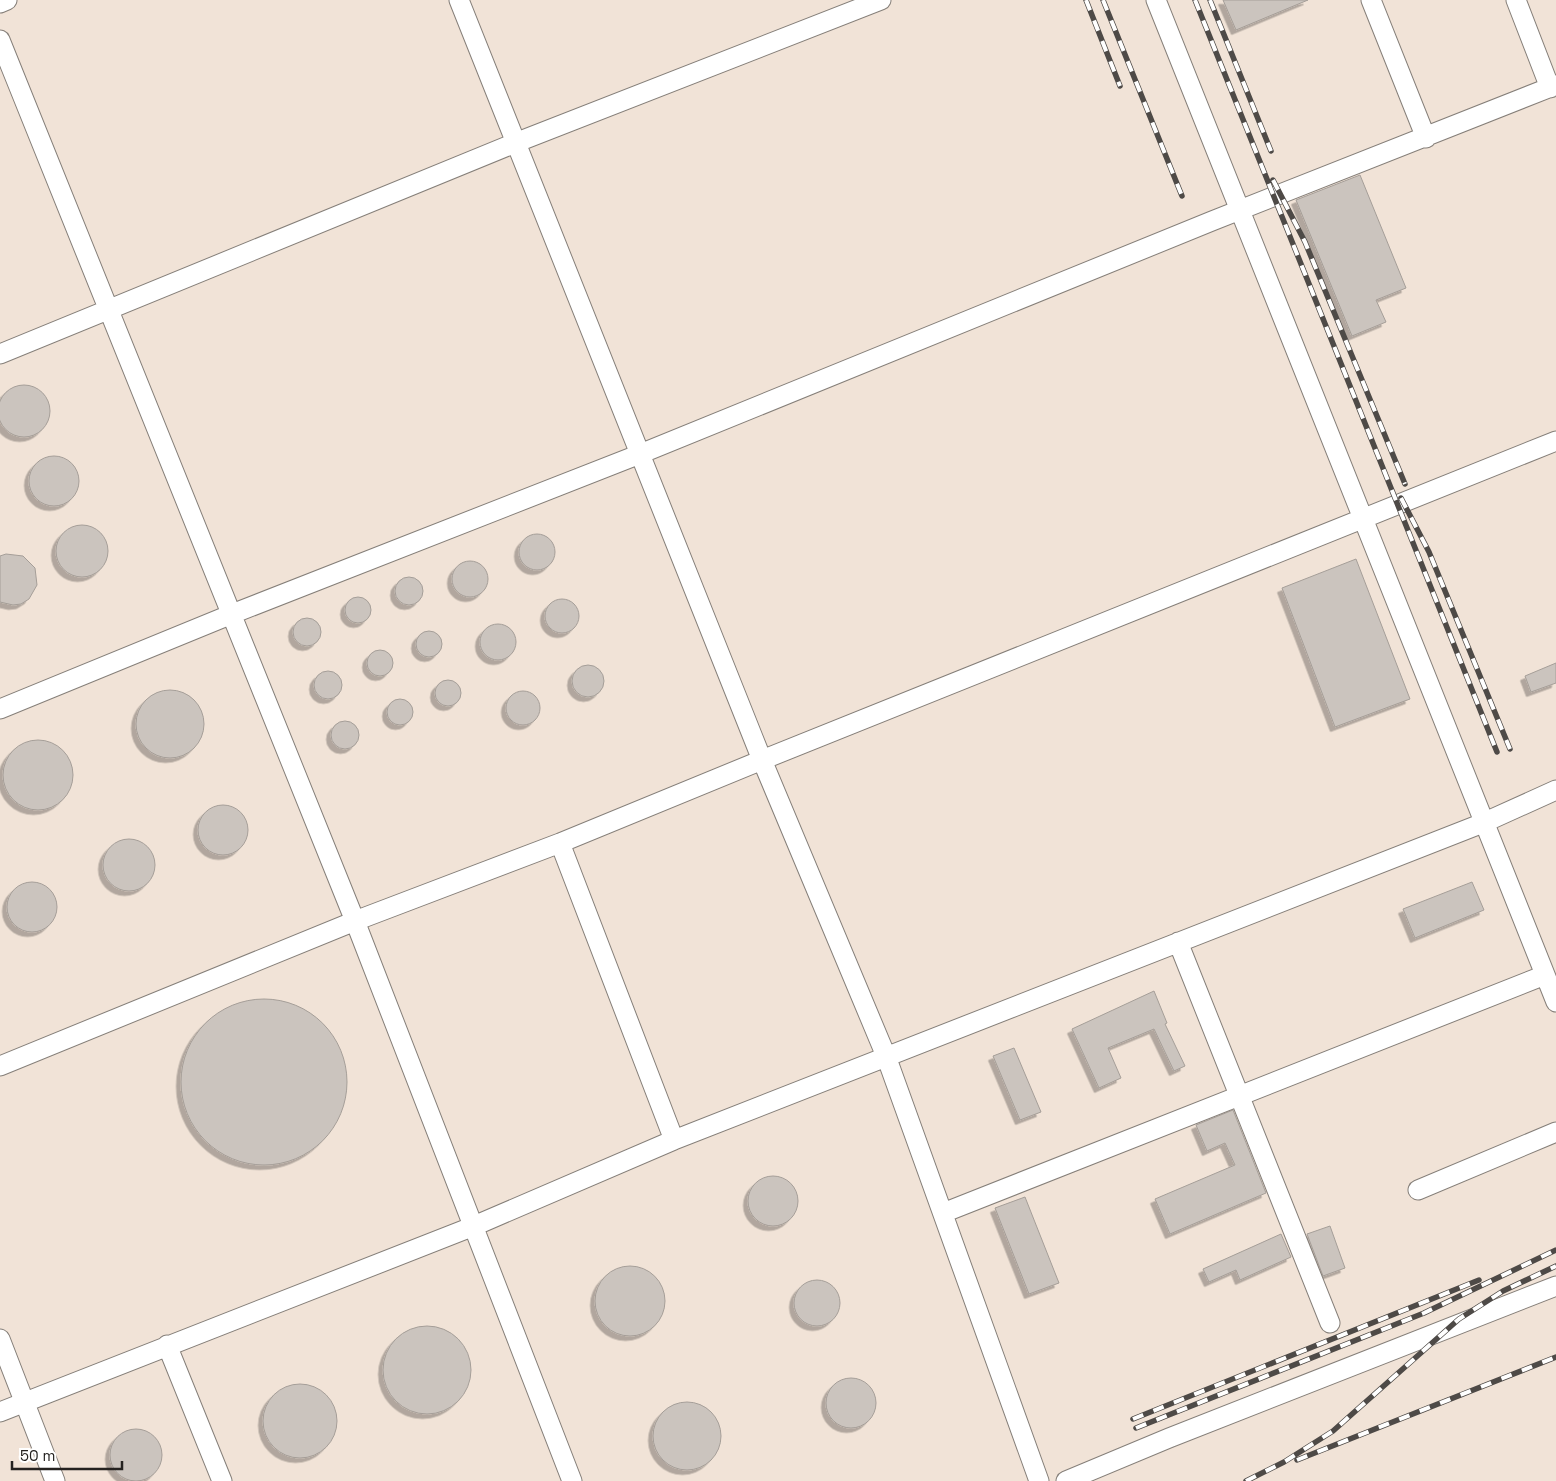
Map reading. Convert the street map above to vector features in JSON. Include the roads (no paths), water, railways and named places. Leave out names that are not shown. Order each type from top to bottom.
[{"type":"lane","points":[[0,3],[7,0]]},
{"type":"lane","points":[[460,0],[515,143],[762,760],[886,1056],[1040,1481]]},
{"type":"lane","points":[[0,354],[515,143],[881,0]]},
{"type":"lane","points":[[1156,0],[1556,1002]]},
{"type":"lane","points":[[1371,0],[1426,138]]},
{"type":"lane","points":[[0,709],[232,614],[640,454],[1203,224],[1240,212],[1553,87],[1516,0]]},
{"type":"lane","points":[[0,40],[355,921],[572,1481]]},
{"type":"lane","points":[[0,1066],[355,921],[560,843],[1556,441]]},
{"type":"lane","points":[[0,1412],[474,1226],[674,1140],[1483,823],[1556,790]]},
{"type":"lane","points":[[560,843],[674,1140]]},
{"type":"lane","points":[[1178,942],[1330,1323]]},
{"type":"lane","points":[[943,1213],[1545,975]]},
{"type":"lane","points":[[1418,1190],[1556,1132]]},
{"type":"lane","points":[[1066,1481],[1160,1441],[1556,1286]]},
{"type":"lane","points":[[0,1339],[55,1481]]},
{"type":"lane","points":[[167,1345],[222,1481]]},
{"type":"railway","points":[[1086,0],[1120,86]]},
{"type":"railway","points":[[1103,0],[1182,196]]},
{"type":"railway","points":[[1195,0],[1497,752]]},
{"type":"railway","points":[[1210,0],[1271,151]]},
{"type":"railway","points":[[1273,180],[1305,242],[1405,484]]},
{"type":"railway","points":[[1401,498],[1429,552],[1510,749]]},
{"type":"railway","points":[[1136,1428],[1424,1313],[1556,1250]]},
{"type":"railway","points":[[1246,1481],[1284,1462],[1333,1431],[1459,1319],[1503,1291],[1556,1266]]},
{"type":"railway","points":[[1133,1419],[1479,1280]]},
{"type":"railway","points":[[1297,1460],[1556,1357]]}]
